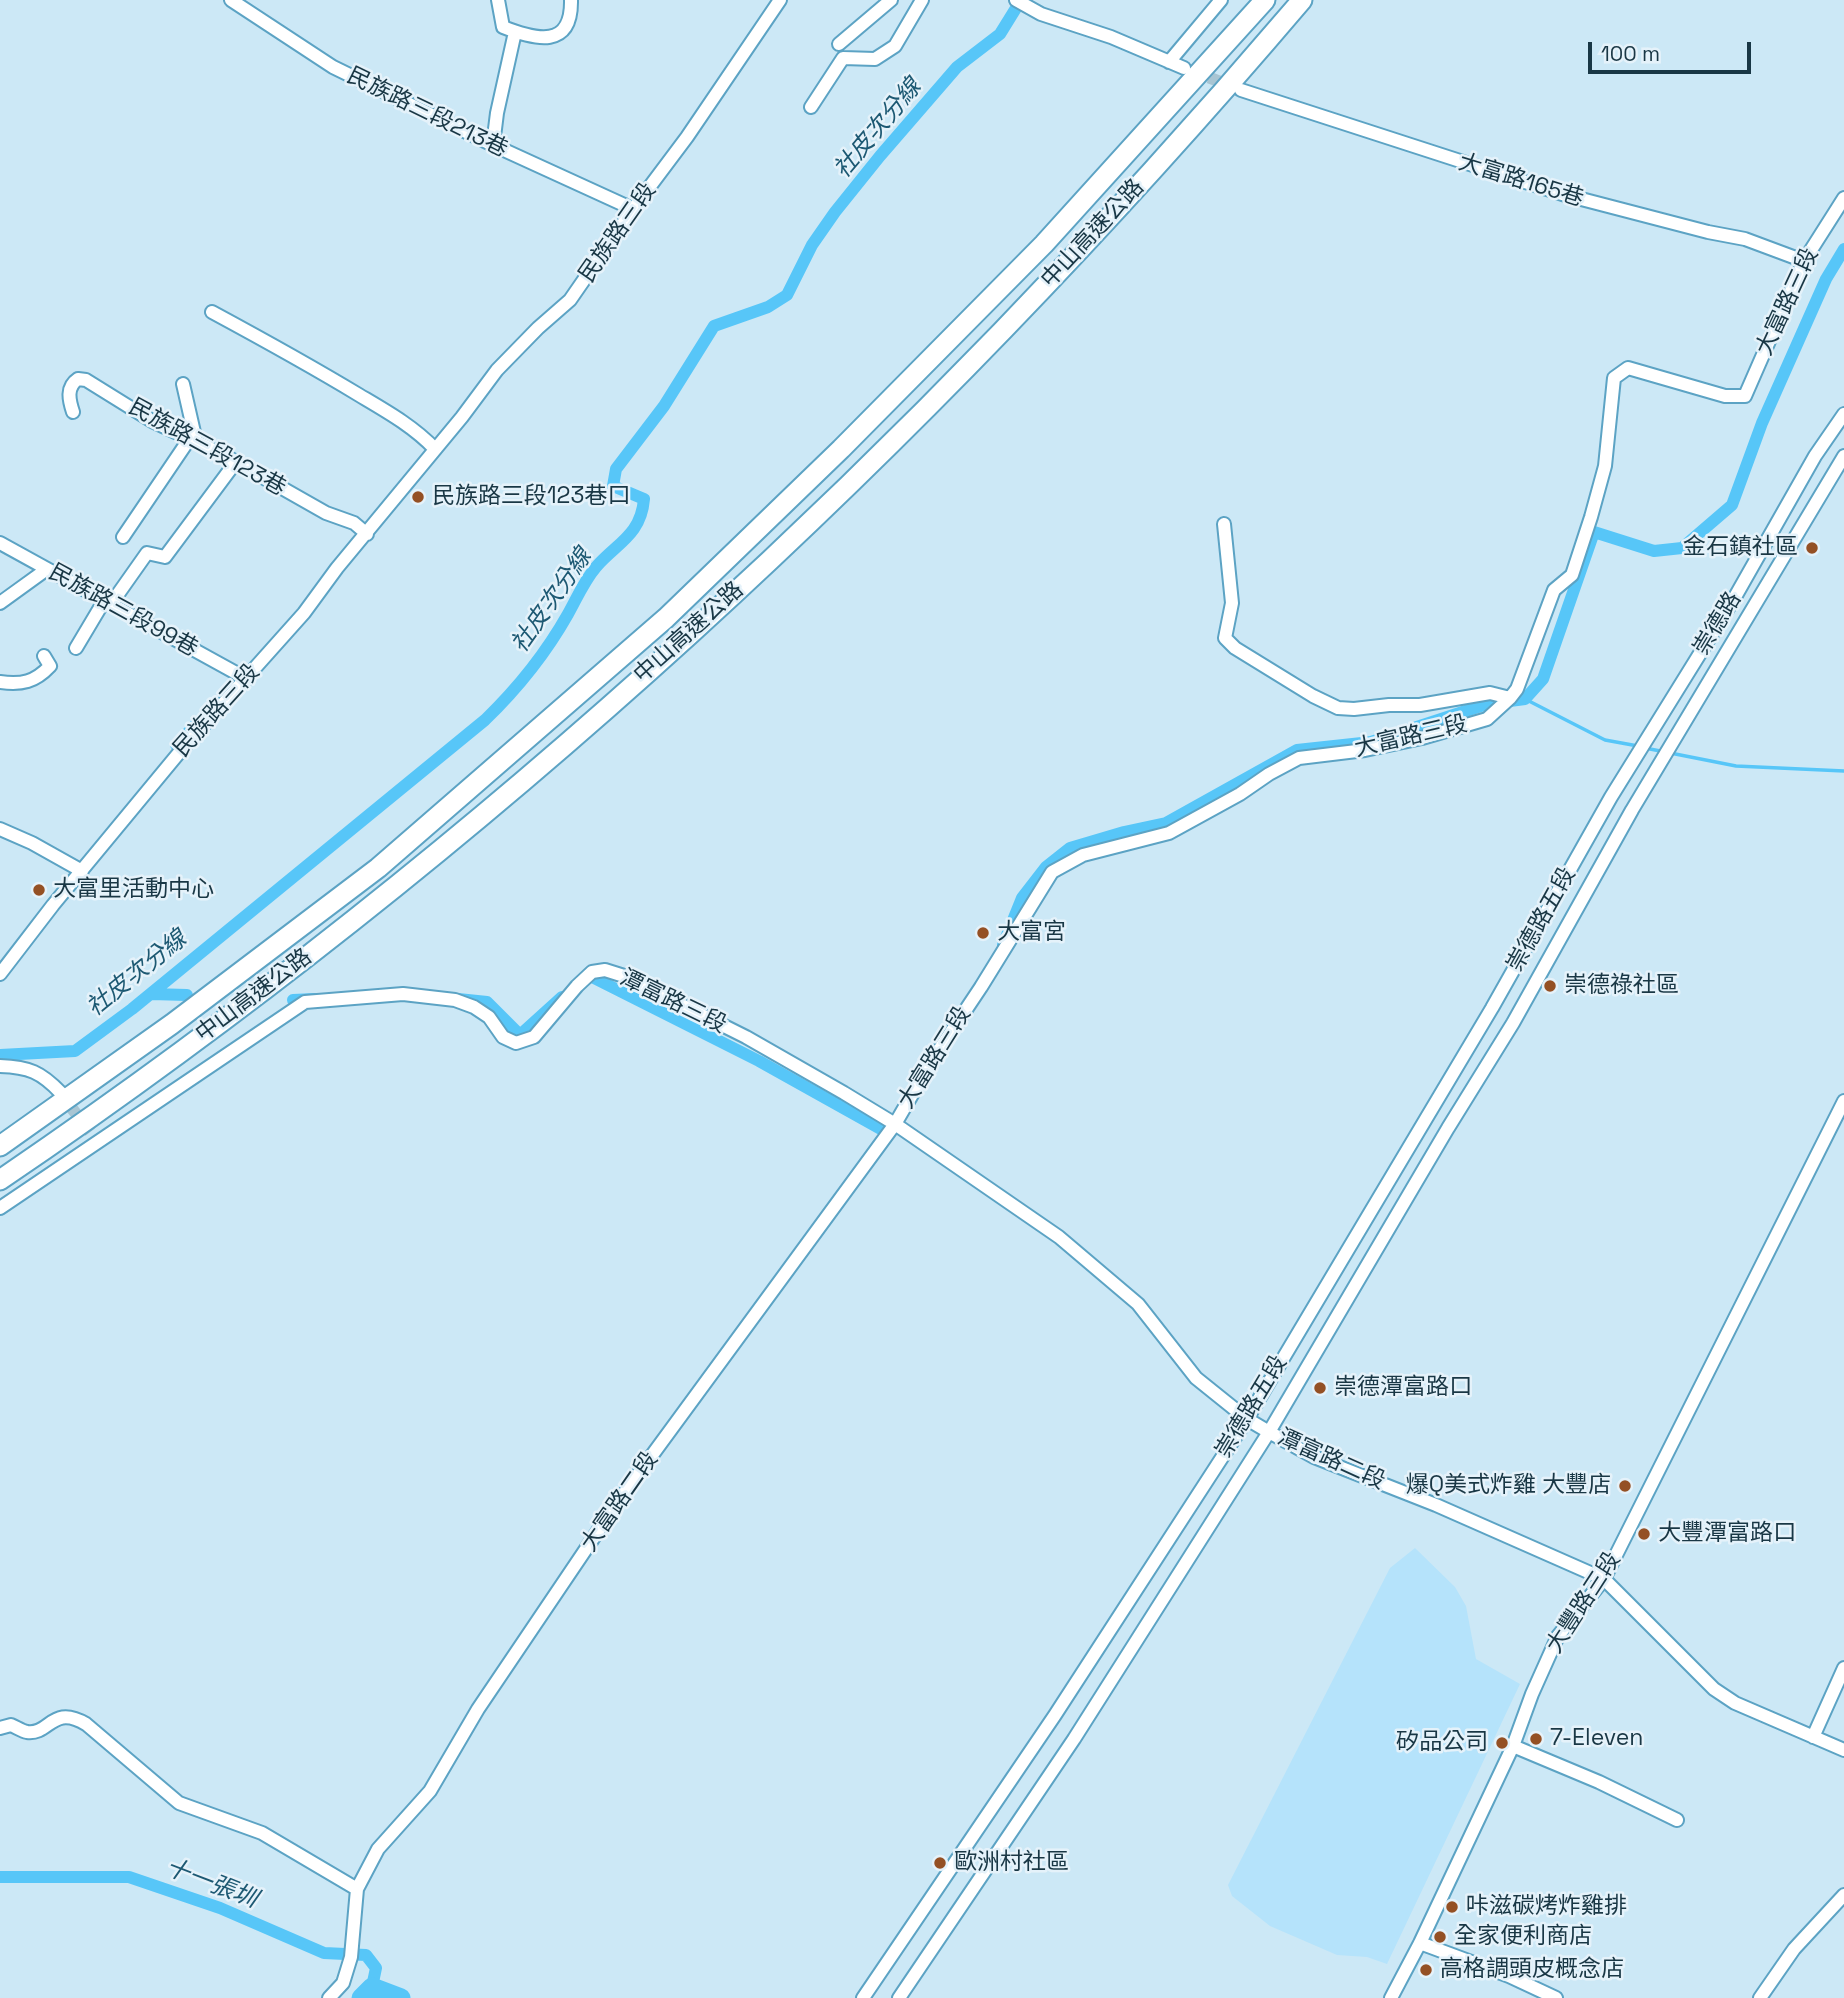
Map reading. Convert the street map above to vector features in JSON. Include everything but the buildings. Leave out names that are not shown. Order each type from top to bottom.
[{"type":"highway","name":"中山高速公路","points":[[0,1146],[194,1008],[377,868],[666,618],[841,449],[1044,244],[1265,0]]},
{"type":"highway","name":"中山高速公路","points":[[0,1181],[272,985],[479,818],[735,592],[842,492],[1063,267],[1217,101],[1302,0]]},
{"type":"street","name":"民族路三段213巷","points":[[231,0],[333,67],[633,209]]},
{"type":"street","points":[[498,0],[503,27],[515,32],[546,37],[562,34],[568,26],[571,0]]},
{"type":"street","name":"民族路三段","points":[[0,974],[178,754],[304,613],[337,568],[497,370],[570,300],[687,137],[780,0]]},
{"type":"street","points":[[839,44],[892,0],[911,18]]},
{"type":"street","points":[[811,107],[843,58],[875,59],[895,46],[922,0]]},
{"type":"street","points":[[1016,0],[1041,14],[1111,37],[1184,68]]},
{"type":"street","points":[[1169,62],[1221,0]]},
{"type":"street","points":[[493,145],[497,113],[515,32]]},
{"type":"street","name":"大富路165巷","points":[[1241,90],[1553,191],[1708,232],[1745,239],[1804,261]]},
{"type":"street","name":"大富路三段","points":[[895,1124],[931,1062],[1052,872],[1083,855],[1169,833],[1299,758],[1365,750],[1422,738],[1487,719],[1510,698],[1517,688],[1554,590],[1572,575],[1591,517],[1605,466],[1614,378],[1628,368],[1726,396],[1745,396],[1804,261],[1844,198]]},
{"type":"street","points":[[212,312],[393,415],[425,438],[435,449]]},
{"type":"street","name":"民族路三段123巷","points":[[73,412],[69,396],[72,385],[78,379],[86,380],[152,421],[222,454],[326,513],[354,523],[367,534]]},
{"type":"street","points":[[123,537],[193,440],[183,384]]},
{"type":"street","name":"崇德路","points":[[1611,797],[1735,597],[1815,456],[1844,414]]},
{"type":"street","name":"崇德路","points":[[1632,810],[1844,456]]},
{"type":"street","points":[[76,648],[147,553],[165,557],[235,463]]},
{"type":"street","points":[[1224,524],[1232,603],[1225,638],[1235,648],[1312,696],[1338,708],[1354,709],[1420,705],[1490,693],[1510,698]]},
{"type":"street","name":"民族路三段99巷","points":[[0,543],[247,679]]},
{"type":"street","points":[[0,603],[47,569]]},
{"type":"street","points":[[0,682],[30,682],[50,666],[44,656]]},
{"type":"street","name":"崇德路五段","points":[[863,1998],[1055,1715],[1247,1419],[1492,1008],[1611,797]]},
{"type":"street","name":"崇德路五段","points":[[899,1998],[1081,1728],[1269,1432],[1513,1023],[1632,810]]},
{"type":"street","points":[[0,829],[32,842],[82,871]]},
{"type":"street","name":"潭富路三段","points":[[0,1208],[305,1002],[403,994],[455,1000],[474,1007],[489,1017],[503,1037],[516,1043],[534,1037],[581,982],[592,972],[605,970],[624,976],[746,1037],[895,1124]]},
{"type":"street","points":[[0,1066],[30,1069],[46,1077],[61,1093]]},
{"type":"street","name":"大豐路三段","points":[[1391,1998],[1420,1943],[1513,1746],[1532,1694],[1558,1636],[1604,1579],[1844,1101]]},
{"type":"street","name":"潭富路二段","points":[[895,1124],[1059,1237],[1138,1304],[1196,1378],[1247,1419],[1314,1457],[1439,1506],[1604,1579],[1714,1689],[1735,1703],[1844,1750]]},
{"type":"street","name":"大富路二段","points":[[329,1998],[343,1983],[351,1957],[358,1889],[378,1849],[430,1791],[478,1709],[617,1503],[895,1124]]},
{"type":"street","points":[[1813,1737],[1844,1668]]},
{"type":"street","points":[[0,1728],[11,1725],[26,1732],[34,1731],[63,1717],[73,1716],[179,1803],[262,1833],[358,1889]]},
{"type":"street","points":[[1513,1746],[1599,1782],[1676,1819]]},
{"type":"street","points":[[1760,1998],[1794,1949],[1844,1895]]},
{"type":"street","points":[[1420,1943],[1509,1976],[1556,1998]]},
{"type":"shaded area","points":[[1415,1548],[1455,1587],[1466,1606],[1476,1659],[1520,1684],[1387,1964],[1367,1957],[1337,1955],[1270,1926],[1232,1896],[1228,1885],[1390,1568]]},
{"type":"waterway","name":"社皮次分線","points":[[0,1055],[75,1051],[132,1009],[497,708],[550,643],[592,572],[633,530],[642,511],[644,499],[613,486],[616,469],[664,406],[714,326],[768,307],[787,295],[812,245],[835,212],[957,67],[1000,34],[1021,0]]},
{"type":"waterway","points":[[1003,945],[1022,898],[1046,867],[1070,848],[1166,823],[1297,750],[1371,742],[1487,704],[1525,699],[1543,679],[1594,532],[1654,551],[1682,548],[1732,505],[1762,423],[1826,279],[1844,249]]},
{"type":"waterway","points":[[1525,699],[1605,740],[1638,746]]},
{"type":"waterway","points":[[176,745],[213,707]]},
{"type":"waterway","points":[[1645,748],[1736,766],[1844,771]]},
{"type":"waterway","points":[[582,982],[590,976],[759,1061],[888,1133],[893,1124]]},
{"type":"waterway","points":[[151,994],[187,995]]},
{"type":"waterway","points":[[458,999],[487,1002],[520,1035],[562,997]]},
{"type":"waterway","points":[[293,1000],[315,999]]},
{"type":"waterway","name":"十一張圳","points":[[0,1877],[129,1877],[220,1908],[324,1953],[366,1955],[376,1968],[372,1987]]},
{"type":"waterway","points":[[361,1998],[372,1987],[401,1998]]},
{"type":"tunnel","points":[[1192,71],[1231,86]]},
{"type":"tunnel","points":[[61,1094],[97,1141]]},
{"type":"place","name":"民族路三段123巷口","points":[[418,497]]},
{"type":"place","name":"金石鎮社區","points":[[1812,548]]},
{"type":"place","name":"大富里活動中心","points":[[39,890]]},
{"type":"place","name":"大富宮","points":[[983,933]]},
{"type":"place","name":"崇德祿社區","points":[[1550,986]]},
{"type":"place","name":"崇德潭富路口","points":[[1320,1388]]},
{"type":"place","name":"爆Q美式炸雞 大豐店","points":[[1625,1486]]},
{"type":"place","name":"大豐潭富路口","points":[[1644,1534]]},
{"type":"place","name":"7-Eleven","points":[[1536,1739]]},
{"type":"place","name":"矽品公司","points":[[1502,1743]]},
{"type":"place","name":"歐洲村社區","points":[[940,1863]]},
{"type":"place","name":"咔滋碳烤炸雞排","points":[[1452,1907]]},
{"type":"place","name":"全家便利商店","points":[[1440,1937]]},
{"type":"place","name":"高格調頭皮概念店","points":[[1426,1970]]}]
